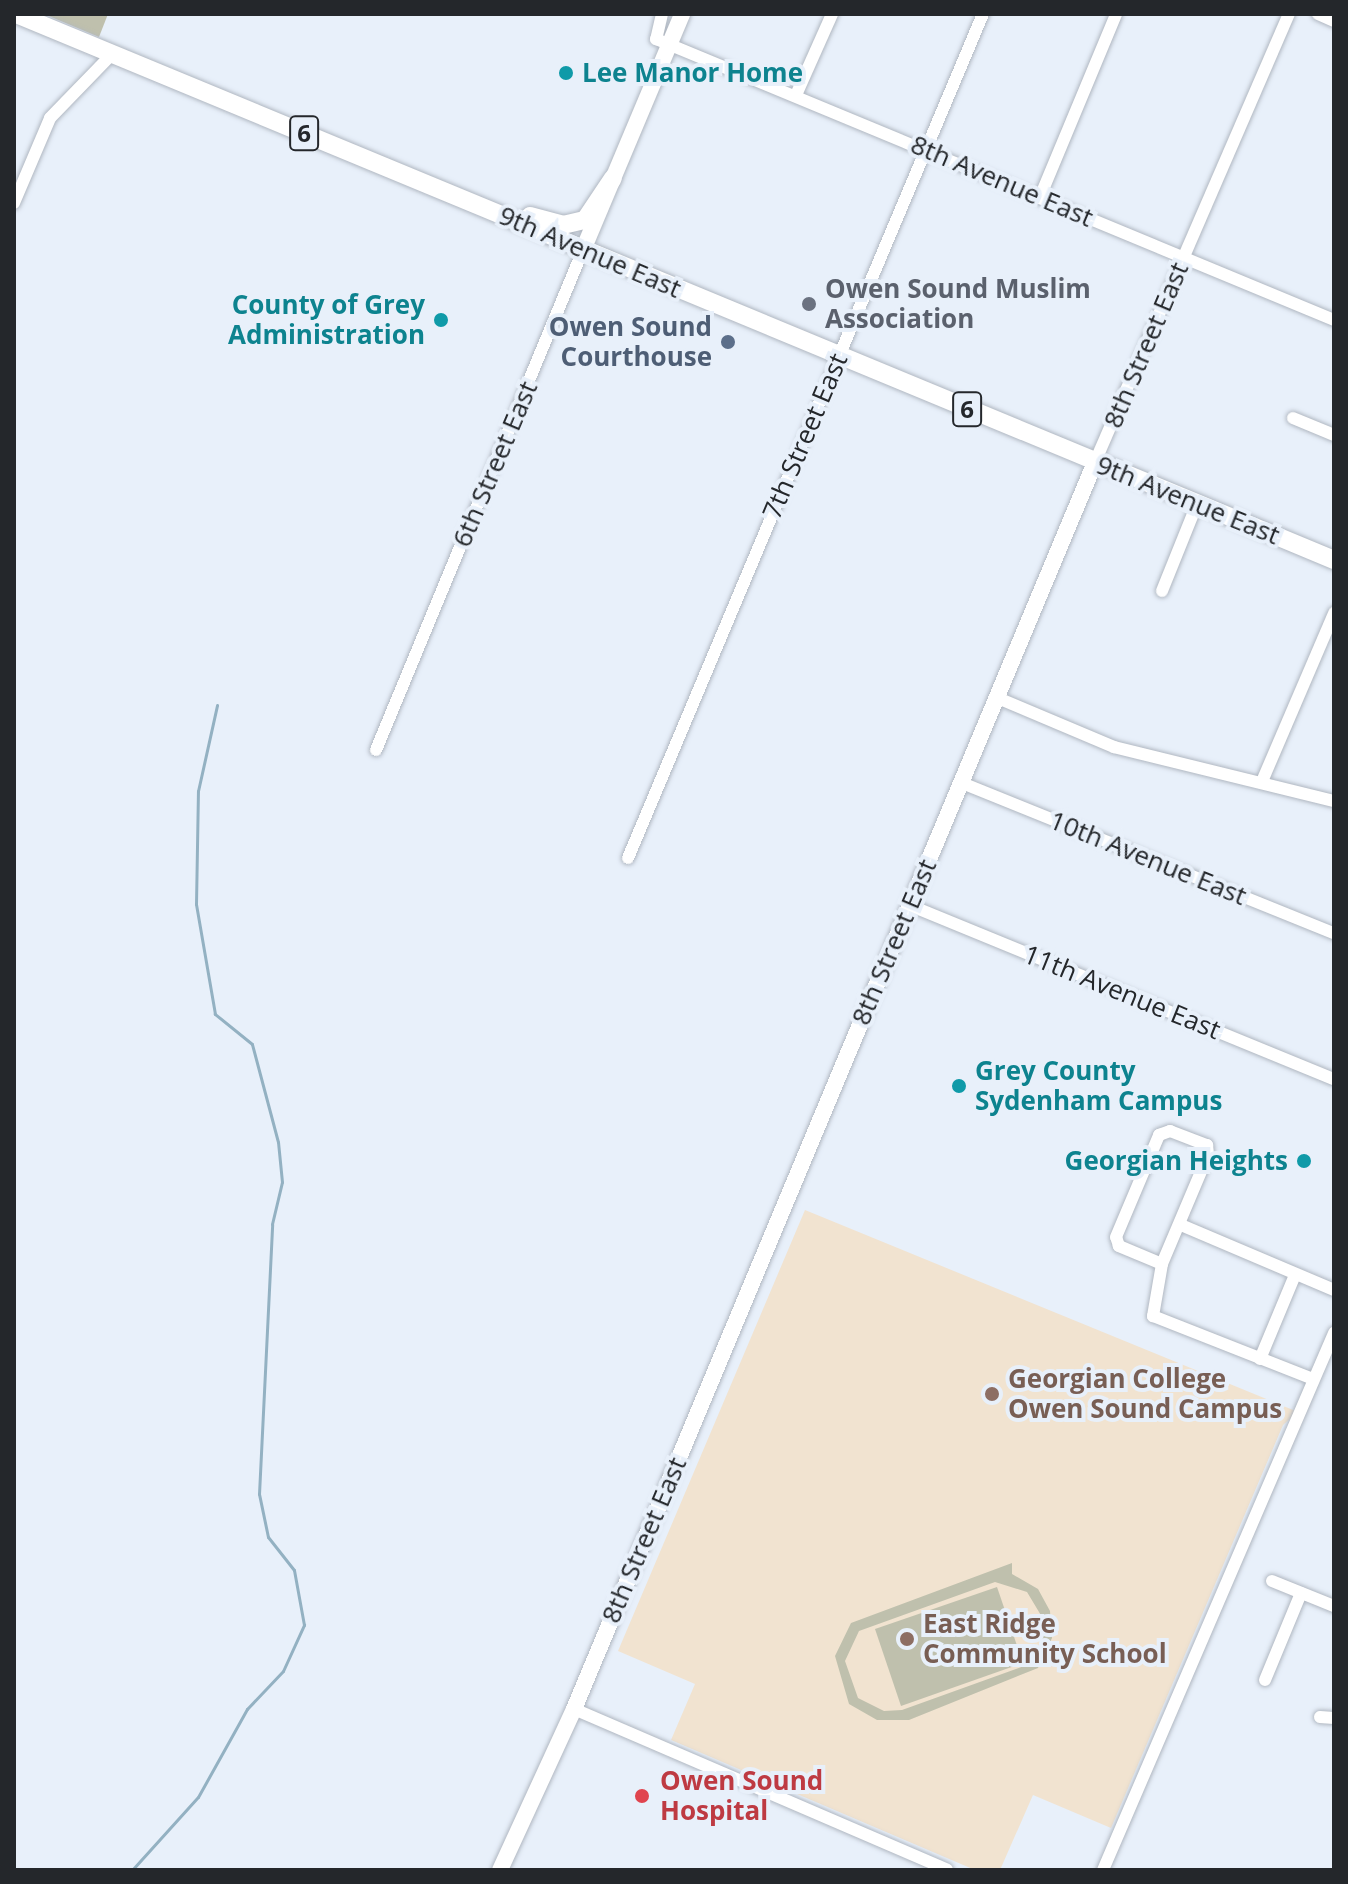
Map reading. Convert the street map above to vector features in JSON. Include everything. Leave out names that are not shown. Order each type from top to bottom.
[{"type":"highway","name":"6","points":[[16,14],[112,54]]},
{"type":"highway","name":"9th Avenue East","points":[[112,54],[1334,560]]},
{"type":"highway","points":[[496,213],[576,223],[613,178]]},
{"type":"main road","name":"6th Street East","points":[[583,250],[682,14]]},
{"type":"main road","name":"8th Street East","points":[[500,1870],[574,1709],[1095,462]]},
{"type":"street","points":[[662,14],[653,35],[669,44]]},
{"type":"street","points":[[796,95],[832,14]]},
{"type":"street","name":"7th Street East","points":[[628,858],[983,14]]},
{"type":"street","points":[[1040,197],[1116,14]]},
{"type":"street","name":"8th Street East","points":[[1095,462],[1289,14]]},
{"type":"street","points":[[1318,14],[1334,21]]},
{"type":"street","name":"8th Avenue East","points":[[669,44],[1334,320]]},
{"type":"street","points":[[14,203],[50,118],[112,54]]},
{"type":"street","name":"6th Street East","points":[[376,750],[583,250]]},
{"type":"street","points":[[1293,418],[1334,435]]},
{"type":"street","points":[[1162,591],[1197,504]]},
{"type":"street","points":[[1263,779],[1334,613]]},
{"type":"street","points":[[998,698],[1114,747],[1263,779],[1334,801]]},
{"type":"street","name":"10th Avenue East","points":[[962,783],[1334,933]]},
{"type":"street","name":"11th Avenue East","points":[[909,905],[1334,1079]]},
{"type":"street","points":[[1162,1264],[1119,1246],[1116,1237],[1159,1135],[1170,1131],[1207,1145],[1208,1155],[1162,1264],[1153,1316],[1313,1379]]},
{"type":"street","points":[[1181,1225],[1334,1290]]},
{"type":"street","points":[[1260,1359],[1295,1275]]},
{"type":"street","points":[[1103,1870],[1334,1333]]},
{"type":"street","points":[[1272,1581],[1334,1606]]},
{"type":"street","points":[[1265,1680],[1301,1593]]},
{"type":"street","points":[[574,1709],[947,1870]]},
{"type":"street","points":[[1320,1717],[1334,1718]]},
{"type":"shaded area","name":"East Ridge Community School","points":[[805,1210],[1298,1412],[1283,1425],[1111,1828],[1033,1795],[1000,1870],[975,1870],[671,1740],[695,1684],[618,1651]]},
{"type":"green space","points":[[44,14],[108,14],[99,37]]},
{"type":"green space","points":[[1012,1563],[1012,1574],[1038,1589],[1050,1611],[1052,1638],[1038,1668],[909,1720],[877,1720],[849,1704],[835,1656],[851,1623]],"holes":[[[995,1582],[1027,1592],[1042,1617],[1041,1643],[1024,1666],[902,1710],[884,1711],[858,1698],[845,1661],[859,1631]]]},
{"type":"green space","points":[[997,1587],[1023,1663],[901,1706],[875,1629]]},
{"type":"waterway","points":[[132,1870],[198,1797],[247,1709],[283,1671],[304,1625],[294,1570],[268,1537],[259,1494],[272,1224],[282,1182],[278,1142],[252,1044],[215,1014],[196,904],[198,791],[217,705]]},
{"type":"place","name":"Lee Manor Home","points":[[566,73]]},
{"type":"place","name":"Owen Sound Muslim Association","points":[[809,304]]},
{"type":"place","name":"County of Grey Administration","points":[[441,320]]},
{"type":"place","name":"Owen Sound Courthouse","points":[[728,342]]},
{"type":"place","name":"Grey County Sydenham Campus","points":[[959,1086]]},
{"type":"place","name":"Georgian Heights","points":[[1304,1161]]},
{"type":"place","name":"Georgian College Owen Sound Campus","points":[[992,1394]]},
{"type":"place","name":"East Ridge Community School","points":[[907,1639]]},
{"type":"place","name":"Owen Sound Hospital","points":[[642,1796]]}]
